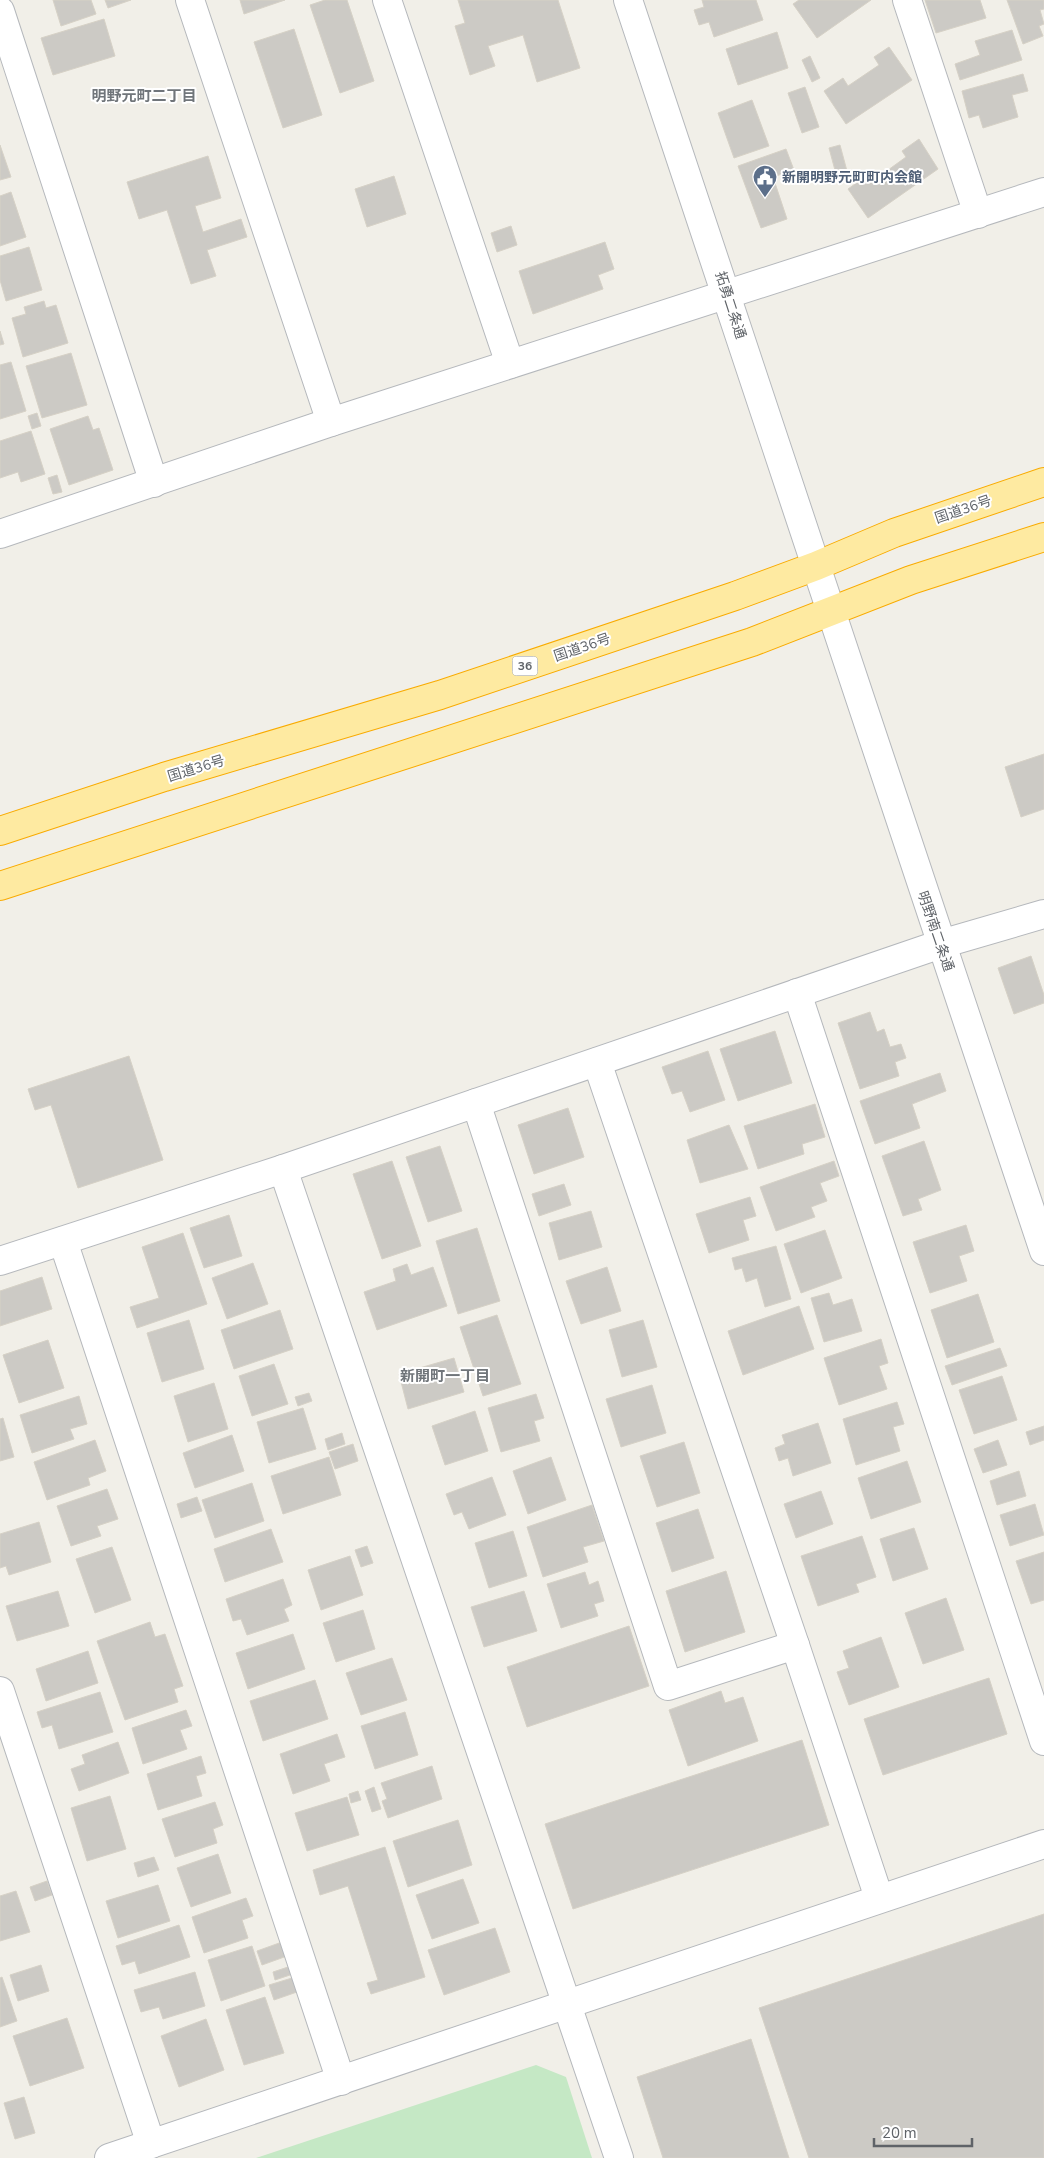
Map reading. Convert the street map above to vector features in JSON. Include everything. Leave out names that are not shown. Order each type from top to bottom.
[{"type":"highway","name":"国道36号","points":[[0,831],[164,777],[440,695],[735,596],[816,566],[894,533],[1044,482]]},
{"type":"highway","points":[[0,886],[752,642],[911,580],[1044,537]]},
{"type":"street","points":[[190,0],[331,422]]},
{"type":"street","points":[[387,0],[510,364]]},
{"type":"street","name":"拓勇二条通","points":[[628,0],[830,611]]},
{"type":"street","points":[[907,0],[978,214]]},
{"type":"street","points":[[0,10],[154,483]]},
{"type":"street","points":[[0,534],[331,422],[1044,192]]},
{"type":"street","name":"明野南二条通","points":[[830,611],[1044,1251]]},
{"type":"street","points":[[0,1261],[476,1103],[940,944],[1044,914]]},
{"type":"street","points":[[797,993],[1044,1741]]},
{"type":"street","points":[[596,1062],[795,1645],[879,1898]]},
{"type":"street","points":[[476,1103],[668,1686],[795,1645]]},
{"type":"street","points":[[283,1168],[568,2003],[619,2158]]},
{"type":"street","points":[[64,1241],[341,2081]]},
{"type":"street","points":[[0,1691],[150,2144]]},
{"type":"street","points":[[109,2158],[1044,1844]]},
{"type":"green space","points":[[536,2065],[566,2077],[592,2158],[256,2158]]},
{"type":"building","points":[[53,0],[91,0],[96,14],[61,26]]},
{"type":"building","points":[[105,0],[131,0],[108,8]]},
{"type":"building","points":[[240,0],[285,0],[244,14]]},
{"type":"building","points":[[325,0],[347,0],[374,81],[340,93],[310,5]]},
{"type":"building","points":[[458,0],[558,0],[580,68],[537,82],[523,35],[488,46],[495,66],[470,75],[455,26],[465,23]]},
{"type":"building","points":[[702,0],[756,0],[763,20],[714,37],[709,22],[699,25],[694,10],[704,7]]},
{"type":"building","points":[[799,0],[871,0],[817,38],[793,4]]},
{"type":"building","points":[[925,0],[980,0],[986,18],[936,33]]},
{"type":"building","points":[[1007,0],[1044,0],[1044,9],[1040,10],[1044,24],[1039,26],[1043,36],[1023,44]]},
{"type":"building","points":[[104,19],[115,56],[53,75],[41,38]]},
{"type":"building","points":[[294,29],[322,115],[283,128],[254,42]]},
{"type":"building","points":[[1012,30],[1022,60],[960,80],[955,64],[980,55],[975,41]]},
{"type":"building","points":[[777,32],[788,68],[738,85],[726,49]]},
{"type":"building","points":[[889,47],[912,80],[846,124],[824,91],[843,78],[848,86],[879,65],[874,57]]},
{"type":"building","points":[[810,56],[820,78],[812,82],[802,60]]},
{"type":"building","points":[[1023,74],[1028,91],[1012,95],[1018,117],[983,128],[979,115],[969,118],[962,91]]},
{"type":"building","points":[[805,87],[819,127],[802,133],[788,93]]},
{"type":"building","points":[[752,100],[769,146],[734,158],[718,113]]},
{"type":"building","points":[[919,139],[938,169],[868,218],[848,189],[873,171],[877,178],[906,157],[902,151]]},
{"type":"building","points":[[0,145],[11,177],[0,180]]},
{"type":"building","points":[[840,145],[847,171],[836,174],[829,148]]},
{"type":"building","name":"新開明野元町町内会館","points":[[786,149],[794,170],[773,177],[787,219],[761,228],[738,166]]},
{"type":"building","points":[[208,156],[221,198],[195,206],[203,232],[241,219],[247,237],[207,250],[216,276],[191,284],[167,210],[139,219],[127,182]]},
{"type":"building","points":[[394,176],[406,214],[367,227],[355,189]]},
{"type":"building","points":[[11,192],[26,237],[0,246],[0,196]]},
{"type":"building","points":[[511,226],[517,245],[497,252],[491,233]]},
{"type":"building","points":[[605,242],[614,269],[598,275],[603,289],[533,314],[519,271]]},
{"type":"building","points":[[29,247],[42,290],[6,301],[0,280],[0,256]]},
{"type":"building","points":[[44,301],[46,308],[56,305],[68,343],[23,357],[12,318],[26,314],[24,307]]},
{"type":"building","points":[[0,331],[4,344],[0,345]]},
{"type":"building","points":[[71,353],[87,405],[42,418],[26,366]]},
{"type":"building","points":[[11,362],[26,411],[0,419],[0,365]]},
{"type":"building","points":[[37,413],[41,426],[32,429],[28,416]]},
{"type":"building","points":[[88,416],[93,430],[99,428],[113,470],[69,485],[50,429]]},
{"type":"building","points":[[31,431],[45,474],[21,482],[18,472],[0,478],[0,441]]},
{"type":"building","points":[[57,475],[62,492],[53,494],[48,478]]},
{"type":"building","points":[[1044,754],[1044,809],[1021,817],[1005,767]]},
{"type":"building","points":[[1031,956],[1044,995],[1044,1003],[1014,1014],[998,968]]},
{"type":"building","points":[[870,1012],[877,1032],[884,1029],[890,1047],[901,1044],[906,1058],[895,1062],[899,1076],[860,1089],[838,1023]]},
{"type":"building","points":[[775,1031],[792,1083],[738,1101],[720,1049]]},
{"type":"building","points":[[708,1051],[725,1100],[690,1112],[682,1091],[672,1094],[662,1067]]},
{"type":"building","points":[[129,1056],[163,1160],[78,1188],[51,1105],[35,1110],[28,1089]]},
{"type":"building","points":[[940,1073],[946,1091],[912,1104],[920,1128],[875,1144],[860,1101]]},
{"type":"building","points":[[815,1104],[825,1137],[802,1144],[804,1154],[758,1169],[744,1126]]},
{"type":"building","points":[[568,1108],[584,1157],[534,1174],[518,1125]]},
{"type":"building","points":[[729,1125],[748,1169],[700,1183],[687,1140]]},
{"type":"building","points":[[924,1141],[941,1190],[918,1199],[922,1210],[903,1216],[882,1156]]},
{"type":"building","points":[[440,1146],[462,1211],[428,1222],[406,1157]]},
{"type":"building","points":[[392,1161],[421,1246],[382,1259],[353,1174]]},
{"type":"building","points":[[834,1161],[839,1176],[820,1183],[827,1201],[811,1207],[815,1217],[776,1231],[760,1187]]},
{"type":"building","points":[[564,1184],[571,1205],[539,1216],[532,1194]]},
{"type":"building","points":[[750,1197],[756,1216],[743,1220],[749,1240],[709,1253],[696,1214]]},
{"type":"building","points":[[591,1211],[602,1247],[559,1260],[549,1223]]},
{"type":"building","points":[[229,1215],[242,1256],[204,1268],[190,1228]]},
{"type":"building","points":[[966,1225],[974,1251],[959,1256],[967,1281],[930,1293],[913,1242]]},
{"type":"building","points":[[477,1228],[500,1301],[458,1314],[436,1241]]},
{"type":"building","points":[[825,1230],[842,1278],[801,1293],[784,1244]]},
{"type":"building","points":[[183,1233],[207,1304],[137,1328],[130,1307],[159,1298],[142,1247]]},
{"type":"building","points":[[776,1246],[791,1299],[765,1307],[757,1278],[746,1282],[742,1268],[735,1270],[732,1258]]},
{"type":"building","points":[[253,1263],[268,1304],[227,1319],[212,1278]]},
{"type":"building","points":[[407,1264],[411,1275],[433,1267],[447,1306],[377,1330],[364,1292],[396,1281],[393,1269]]},
{"type":"building","points":[[607,1267],[621,1311],[581,1324],[566,1281]]},
{"type":"building","points":[[42,1277],[52,1309],[0,1326],[0,1291]]},
{"type":"building","points":[[829,1293],[833,1305],[852,1299],[862,1331],[824,1342],[811,1298]]},
{"type":"building","points":[[978,1294],[994,1342],[947,1358],[931,1310]]},
{"type":"building","points":[[799,1306],[814,1349],[743,1375],[728,1331]]},
{"type":"building","points":[[280,1310],[293,1349],[234,1369],[221,1330]]},
{"type":"building","points":[[497,1315],[521,1384],[483,1396],[460,1327]]},
{"type":"building","points":[[189,1320],[204,1369],[162,1382],[147,1333]]},
{"type":"building","points":[[643,1320],[657,1367],[622,1377],[609,1330]]},
{"type":"building","points":[[881,1339],[888,1363],[879,1366],[887,1389],[839,1405],[824,1358]]},
{"type":"building","points":[[48,1340],[64,1388],[19,1403],[3,1355]]},
{"type":"building","points":[[1000,1348],[1007,1366],[952,1385],[945,1366]]},
{"type":"building","points":[[454,1358],[464,1392],[408,1409],[399,1374]]},
{"type":"building","points":[[274,1364],[288,1404],[252,1416],[239,1376]]},
{"type":"building","points":[[1002,1376],[1017,1420],[974,1434],[959,1390]]},
{"type":"building","points":[[214,1383],[228,1429],[188,1442],[174,1396]]},
{"type":"building","points":[[652,1385],[666,1433],[621,1447],[606,1399]]},
{"type":"building","points":[[309,1393],[312,1401],[298,1406],[295,1397]]},
{"type":"building","points":[[536,1394],[544,1418],[534,1421],[540,1441],[501,1452],[488,1408]]},
{"type":"building","points":[[79,1396],[87,1424],[70,1429],[74,1439],[32,1453],[20,1415]]},
{"type":"building","points":[[897,1402],[904,1424],[893,1427],[900,1451],[856,1465],[843,1419]]},
{"type":"building","points":[[303,1408],[316,1449],[269,1463],[257,1422]]},
{"type":"building","points":[[475,1411],[488,1451],[445,1465],[432,1426]]},
{"type":"building","points":[[3,1418],[14,1457],[0,1461],[0,1419]]},
{"type":"building","points":[[818,1423],[831,1463],[793,1476],[788,1458],[779,1461],[775,1448],[785,1444],[782,1435]]},
{"type":"building","points":[[1044,1426],[1044,1440],[1030,1445],[1026,1432]]},
{"type":"building","points":[[342,1433],[345,1444],[328,1450],[325,1439]]},
{"type":"building","points":[[232,1435],[244,1471],[195,1488],[183,1453]]},
{"type":"building","points":[[95,1440],[106,1471],[88,1478],[90,1485],[47,1500],[34,1462]]},
{"type":"building","points":[[998,1440],[1007,1465],[983,1473],[974,1449]]},
{"type":"building","points":[[684,1442],[700,1493],[657,1507],[640,1456]]},
{"type":"building","points":[[353,1444],[358,1461],[335,1469],[329,1452]]},
{"type":"building","points":[[329,1457],[341,1495],[283,1514],[271,1476]]},
{"type":"building","points":[[551,1457],[566,1500],[528,1514],[513,1471]]},
{"type":"building","points":[[907,1461],[921,1502],[871,1519],[858,1478]]},
{"type":"building","points":[[1019,1471],[1026,1496],[997,1505],[990,1481]]},
{"type":"building","points":[[492,1477],[506,1515],[469,1529],[462,1512],[454,1515],[446,1494]]},
{"type":"building","points":[[252,1483],[264,1521],[215,1538],[202,1500]]},
{"type":"building","points":[[107,1489],[118,1519],[97,1526],[101,1536],[71,1546],[57,1506]]},
{"type":"building","points":[[821,1491],[833,1524],[796,1538],[784,1504]]},
{"type":"building","points":[[197,1497],[202,1511],[181,1518],[177,1504]]},
{"type":"building","points":[[1035,1504],[1044,1535],[1010,1546],[1000,1515]]},
{"type":"building","points":[[592,1505],[604,1541],[583,1547],[588,1562],[543,1577],[527,1527]]},
{"type":"building","points":[[698,1509],[714,1558],[672,1572],[656,1523]]},
{"type":"building","points":[[39,1522],[51,1562],[9,1575],[6,1566],[0,1568],[0,1534]]},
{"type":"building","points":[[914,1528],[928,1569],[893,1581],[880,1539]]},
{"type":"building","points":[[271,1529],[283,1562],[225,1582],[214,1549]]},
{"type":"building","points":[[513,1531],[527,1576],[489,1588],[475,1543]]},
{"type":"building","points":[[862,1536],[876,1577],[856,1584],[859,1592],[818,1606],[801,1556]]},
{"type":"building","points":[[367,1546],[373,1563],[361,1567],[355,1550]]},
{"type":"building","points":[[112,1547],[131,1600],[95,1613],[76,1559]]},
{"type":"building","points":[[1044,1552],[1044,1600],[1031,1604],[1016,1561]]},
{"type":"building","points":[[350,1556],[363,1595],[321,1610],[308,1570]]},
{"type":"building","points":[[726,1571],[745,1632],[685,1652],[666,1591]]},
{"type":"building","points":[[585,1572],[589,1585],[598,1581],[604,1601],[594,1604],[598,1616],[561,1628],[547,1584]]},
{"type":"building","points":[[283,1579],[292,1605],[284,1609],[289,1621],[247,1635],[241,1619],[233,1621],[226,1599]]},
{"type":"building","points":[[58,1591],[69,1626],[17,1641],[6,1606]]},
{"type":"building","points":[[524,1591],[537,1631],[484,1647],[471,1607]]},
{"type":"building","points":[[946,1598],[964,1650],[923,1664],[905,1613]]},
{"type":"building","points":[[363,1610],[375,1649],[336,1662],[323,1623]]},
{"type":"building","points":[[150,1622],[155,1637],[165,1634],[183,1686],[174,1689],[178,1702],[125,1720],[97,1641]]},
{"type":"building","points":[[629,1626],[649,1686],[527,1727],[507,1667]]},
{"type":"building","points":[[293,1634],[305,1669],[248,1689],[236,1653]]},
{"type":"building","points":[[881,1637],[899,1687],[849,1705],[837,1672],[849,1668],[843,1651]]},
{"type":"building","points":[[88,1651],[98,1683],[46,1701],[36,1669]]},
{"type":"building","points":[[392,1658],[407,1700],[361,1715],[346,1673]]},
{"type":"building","points":[[989,1678],[1007,1734],[883,1775],[864,1719]]},
{"type":"building","points":[[315,1680],[328,1719],[263,1741],[250,1701]]},
{"type":"building","points":[[721,1691],[725,1703],[743,1697],[758,1741],[688,1766],[669,1710]]},
{"type":"building","points":[[100,1692],[113,1732],[59,1749],[52,1725],[42,1728],[37,1712]]},
{"type":"building","points":[[186,1710],[192,1726],[180,1730],[187,1749],[143,1764],[132,1728]]},
{"type":"building","points":[[405,1712],[418,1755],[375,1769],[361,1726]]},
{"type":"building","points":[[337,1734],[345,1757],[324,1764],[330,1781],[293,1794],[280,1754]]},
{"type":"building","points":[[802,1740],[829,1825],[573,1909],[545,1824]]},
{"type":"building","points":[[118,1742],[129,1773],[79,1791],[71,1769],[85,1764],[82,1755]]},
{"type":"building","points":[[201,1756],[206,1773],[196,1776],[202,1796],[158,1810],[147,1774]]},
{"type":"building","points":[[432,1766],[442,1799],[388,1818],[382,1801],[387,1799],[381,1783]]},
{"type":"building","points":[[374,1787],[381,1809],[372,1812],[365,1791]]},
{"type":"building","points":[[358,1791],[361,1800],[351,1803],[349,1794]]},
{"type":"building","points":[[110,1796],[126,1849],[87,1861],[71,1808]]},
{"type":"building","points":[[347,1797],[359,1835],[307,1851],[295,1813]]},
{"type":"building","points":[[215,1802],[223,1825],[213,1829],[217,1843],[175,1857],[162,1819]]},
{"type":"building","points":[[458,1820],[472,1865],[408,1887],[393,1841]]},
{"type":"building","points":[[385,1847],[425,1977],[371,1994],[367,1983],[378,1980],[348,1886],[320,1895],[313,1870]]},
{"type":"building","points":[[218,1854],[231,1893],[191,1907],[177,1868]]},
{"type":"building","points":[[154,1857],[159,1870],[138,1877],[134,1863]]},
{"type":"building","points":[[463,1879],[479,1923],[432,1939],[416,1895]]},
{"type":"building","points":[[47,1881],[52,1895],[35,1901],[30,1887]]},
{"type":"building","points":[[158,1885],[170,1921],[118,1938],[106,1901]]},
{"type":"building","points":[[16,1891],[30,1932],[0,1941],[0,1896]]},
{"type":"building","points":[[246,1898],[253,1916],[242,1920],[248,1938],[204,1953],[192,1917]]},
{"type":"building","points":[[1044,1914],[1044,2158],[809,2158],[759,2008]]},
{"type":"building","points":[[179,1925],[190,1957],[139,1974],[135,1961],[122,1965],[116,1946]]},
{"type":"building","points":[[495,1928],[510,1972],[444,1995],[428,1950]]},
{"type":"building","points":[[282,1942],[287,1956],[262,1965],[257,1951]]},
{"type":"building","points":[[252,1946],[265,1986],[221,2001],[208,1960]]},
{"type":"building","points":[[41,1965],[49,1991],[18,2001],[10,1975]]},
{"type":"building","points":[[291,1966],[293,1974],[275,1980],[273,1972]]},
{"type":"building","points":[[195,1972],[205,2006],[163,2019],[159,2007],[141,2012],[134,1990]]},
{"type":"building","points":[[2,1977],[17,2021],[0,2027],[0,1978]]},
{"type":"building","points":[[292,1978],[297,1992],[274,2000],[269,1985]]},
{"type":"building","points":[[265,1997],[284,2053],[244,2065],[226,2010]]},
{"type":"building","points":[[67,2018],[84,2068],[30,2086],[13,2036]]},
{"type":"building","points":[[206,2019],[224,2070],[179,2087],[161,2036]]},
{"type":"building","points":[[751,2039],[789,2158],[663,2158],[637,2077]]},
{"type":"building","points":[[24,2097],[35,2133],[15,2139],[4,2103]]},
{"type":"place","name":"新開明野元町町内会館","points":[[765,198]]},
{"type":"district","name":"明野元町二丁目","points":[[144,96]]},
{"type":"district","name":"新開町一丁目","points":[[445,1376]]}]
